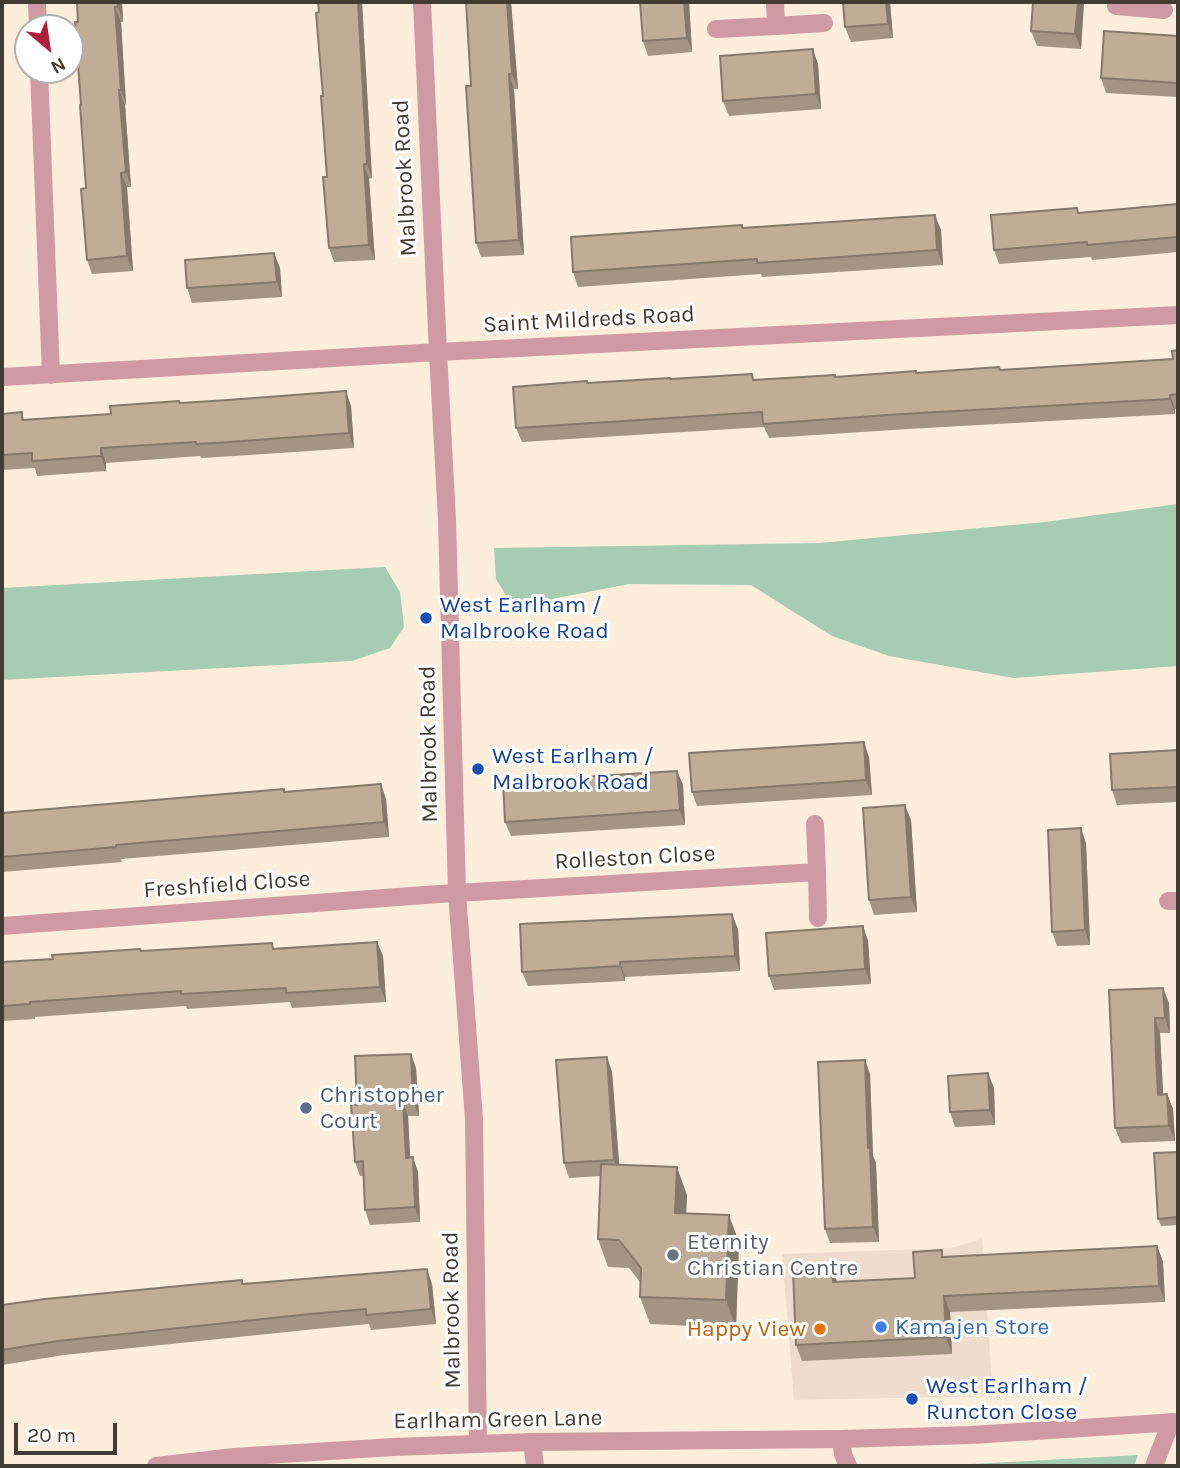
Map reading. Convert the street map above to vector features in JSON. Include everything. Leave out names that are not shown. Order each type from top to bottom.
[{"type":"street","name":"Malbrook Road","points":[[422,2],[448,547],[457,893],[474,1119],[478,1444]]},
{"type":"street","points":[[775,2],[776,26]]},
{"type":"street","points":[[1116,6],[1169,7]]},
{"type":"street","points":[[716,29],[824,23]]},
{"type":"street","points":[[40,84],[51,375]]},
{"type":"street","name":"Saint Mildreds Road","points":[[2,377],[1178,315]]},
{"type":"street","points":[[815,824],[818,918]]},
{"type":"street","name":"Rolleston Close","points":[[457,893],[817,872]]},
{"type":"street","name":"Freshfield Close","points":[[2,926],[457,893]]},
{"type":"street","name":"Earlham Green Lane","points":[[156,1466],[234,1457],[394,1447],[532,1442],[971,1435],[1175,1422],[1154,1466]]},
{"type":"street","points":[[841,1439],[848,1466]]},
{"type":"street","points":[[532,1442],[536,1466]]},
{"type":"shaded area","points":[[982,1239],[993,1396],[794,1400],[782,1254],[951,1248]]},
{"type":"green space","points":[[1178,504],[1178,666],[1014,678],[889,656],[832,636],[751,585],[629,584],[557,598],[515,611],[496,579],[494,548],[819,543],[1045,522]]},
{"type":"green space","points":[[385,567],[400,592],[404,627],[390,648],[352,661],[2,680],[2,588]]},
{"type":"green space","points":[[1138,1455],[1134,1466],[935,1466]]},
{"type":"building","points":[[77,2],[117,2],[118,7],[115,7],[119,90],[126,172],[121,173],[127,256],[87,260],[81,189],[86,188],[79,84],[84,84],[84,14],[78,14]]},
{"type":"building","points":[[318,2],[358,2],[369,245],[329,248],[323,177],[327,177],[316,13],[319,12]]},
{"type":"building","points":[[466,2],[507,2],[519,240],[476,243],[466,86],[471,86]]},
{"type":"building","points":[[640,2],[684,2],[687,38],[643,41]]},
{"type":"building","points":[[843,2],[886,2],[888,24],[845,27]]},
{"type":"building","points":[[1033,2],[1078,2],[1075,34],[1031,31]]},
{"type":"building","points":[[1104,31],[1178,36],[1178,83],[1101,78]]},
{"type":"building","points":[[813,49],[816,94],[723,101],[720,56]]},
{"type":"building","points":[[1178,204],[1178,237],[994,250],[991,215],[1077,208],[1078,213]]},
{"type":"building","points":[[935,215],[937,250],[757,263],[757,259],[573,272],[571,237]]},
{"type":"building","points":[[274,253],[277,282],[187,288],[185,260]]},
{"type":"building","points":[[1178,350],[1178,394],[1170,395],[1170,399],[763,424],[762,412],[516,428],[513,387],[752,374],[753,380],[999,367],[1000,370],[1173,359],[1172,351]]},
{"type":"building","points":[[346,391],[349,433],[101,448],[101,456],[32,461],[32,453],[2,455],[2,414],[22,412],[22,420],[111,414],[110,406]]},
{"type":"building","points":[[864,742],[866,780],[692,792],[689,753]]},
{"type":"building","points":[[1178,750],[1178,787],[1112,790],[1110,754]]},
{"type":"building","points":[[677,771],[680,810],[505,822],[503,782]]},
{"type":"building","points":[[381,784],[384,822],[2,857],[2,813],[284,789],[284,792]]},
{"type":"building","points":[[905,805],[911,897],[869,900],[863,808]]},
{"type":"building","points":[[1081,828],[1085,930],[1052,932],[1048,830]]},
{"type":"building","points":[[732,914],[735,956],[620,962],[620,966],[522,972],[520,924]]},
{"type":"building","points":[[863,926],[865,969],[769,976],[766,933]]},
{"type":"building","points":[[377,942],[380,987],[286,993],[286,988],[181,994],[181,991],[2,1006],[2,962],[53,959],[52,955],[140,949],[272,943],[273,949]]},
{"type":"building","points":[[1163,988],[1165,1018],[1155,1018],[1156,1057],[1158,1095],[1167,1094],[1169,1126],[1115,1128],[1109,990]]},
{"type":"building","points":[[411,1054],[413,1101],[403,1102],[406,1158],[413,1157],[415,1207],[365,1210],[363,1161],[355,1162],[351,1104],[357,1105],[355,1056]]},
{"type":"building","points":[[607,1057],[614,1160],[564,1163],[556,1060]]},
{"type":"building","points":[[865,1060],[873,1227],[825,1229],[818,1062]]},
{"type":"building","points":[[988,1073],[990,1110],[950,1112],[948,1076]]},
{"type":"building","points":[[1178,1152],[1178,1217],[1158,1219],[1154,1153]]},
{"type":"building","name":"Eternity Christian Centre","points":[[601,1164],[677,1167],[675,1213],[729,1215],[726,1300],[640,1297],[641,1268],[619,1240],[598,1239]]},
{"type":"building","points":[[1157,1246],[1159,1286],[944,1296],[946,1337],[796,1345],[793,1271],[832,1269],[833,1282],[915,1278],[913,1252],[942,1250],[942,1257]]},
{"type":"building","points":[[427,1269],[431,1309],[366,1315],[366,1309],[310,1314],[58,1341],[2,1350],[2,1305],[242,1280],[242,1284]]},
{"type":"place","name":"West Earlham / Malbrooke Road","points":[[426,618]]},
{"type":"place","name":"West Earlham / Malbrook Road","points":[[478,769]]},
{"type":"place","name":"Christopher Court","points":[[306,1108]]},
{"type":"place","name":"Eternity Christian Centre","points":[[673,1255]]},
{"type":"place","name":"Kamajen Store","points":[[881,1327]]},
{"type":"place","name":"Happy View","points":[[820,1329]]},
{"type":"place","name":"West Earlham / Runcton Close","points":[[912,1399]]}]
